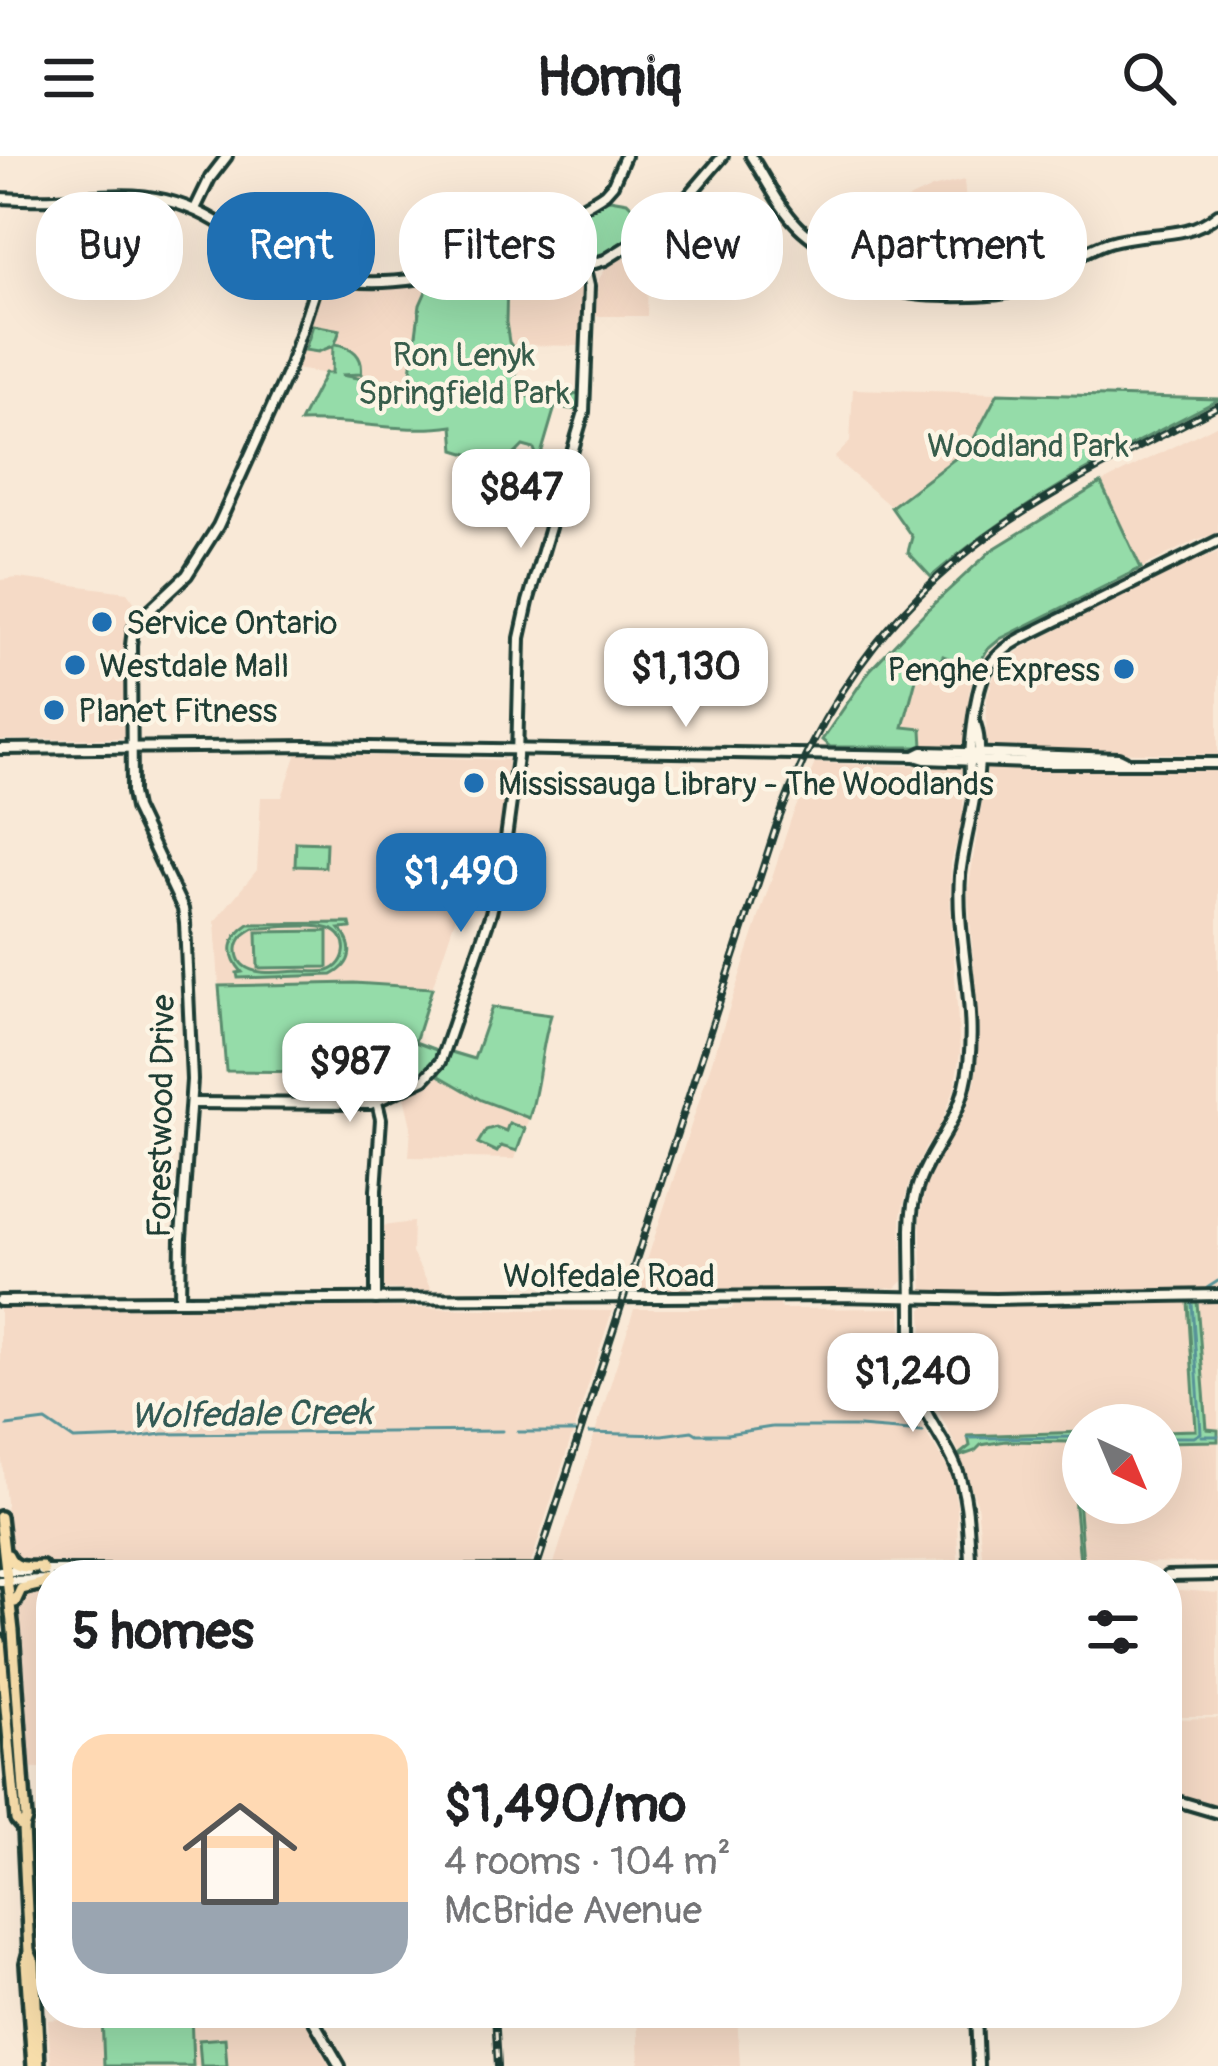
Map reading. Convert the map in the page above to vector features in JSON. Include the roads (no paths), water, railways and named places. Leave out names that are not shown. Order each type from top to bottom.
[{"type":"main road","points":[[0,1517],[26,1819],[36,2066]]},
{"type":"main road","points":[[2,1539],[10,1561],[36,1567]]},
{"type":"main road","points":[[13,1630],[17,1592],[36,1585]]},
{"type":"main road","points":[[0,1641],[16,1820],[23,1828]]},
{"type":"street","points":[[195,209],[227,156]]},
{"type":"street","points":[[597,197],[608,190],[625,156]]},
{"type":"street","points":[[597,263],[666,223],[723,156]]},
{"type":"street","points":[[751,156],[804,231],[886,284],[911,293],[1007,293],[1108,242],[1181,233],[1218,214]]},
{"type":"street","points":[[0,198],[124,195],[159,198],[207,215]]},
{"type":"street","name":"Forestwood Drive","points":[[180,1300],[192,1080],[183,909],[135,808],[130,645],[141,617],[187,574],[218,526],[287,374],[311,300]]},
{"type":"street","points":[[191,1103],[376,1102],[429,1076],[446,1051],[505,852],[524,619],[584,412],[588,300]]},
{"type":"street","points":[[970,1560],[960,1477],[916,1387],[911,1221],[916,1187],[958,1108],[969,1070],[960,884],[973,797],[969,788],[979,733],[975,723],[980,685],[1002,651],[1218,542]]},
{"type":"street","points":[[0,749],[308,746],[1218,763]]},
{"type":"street","points":[[376,1102],[381,1118],[376,1299]]},
{"type":"street","name":"Wolfedale Road","points":[[0,1301],[1218,1295]]},
{"type":"street","points":[[1182,1576],[1218,1575]]},
{"type":"street","points":[[3,1576],[36,1577]]},
{"type":"street","points":[[1182,1802],[1218,1813]]},
{"type":"street","points":[[318,2028],[340,2066]]},
{"type":"street","points":[[976,2028],[977,2066]]},
{"type":"waterway","name":"Wolfedale Creek","points":[[1207,1288],[1218,1281]]},
{"type":"waterway","name":"Wolfedale Creek","points":[[1182,1437],[1201,1433],[1192,1303]]},
{"type":"waterway","name":"Wolfedale Creek","points":[[7,1426],[46,1421],[74,1440],[163,1434],[502,1431]]},
{"type":"waterway","name":"Wolfedale Creek","points":[[589,1433],[727,1434],[772,1427],[923,1432]]},
{"type":"waterway","name":"Wolfedale Creek","points":[[518,1432],[575,1432]]},
{"type":"waterway","points":[[1202,1436],[1218,1436]]},
{"type":"waterway","name":"Wolfedale Creek","points":[[968,1438],[1062,1437]]},
{"type":"railway","points":[[539,1560],[776,827],[835,703],[918,596],[988,536],[1072,483],[1218,406]]},
{"type":"railway","points":[[496,2028],[498,2066]]},
{"type":"place","name":"Service Ontario","points":[[102,622]]},
{"type":"place","name":"Westdale Mall","points":[[75,665]]},
{"type":"place","name":"Penghe Express","points":[[1124,669]]},
{"type":"place","name":"Planet Fitness","points":[[54,710]]},
{"type":"place","name":"Mississauga Library - The Woodlands","points":[[474,783]]},
{"type":"park label","name":"Ron Lenyk Springfield Park","points":[[464,373]]},
{"type":"park label","name":"Woodland Park","points":[[1028,445]]}]
